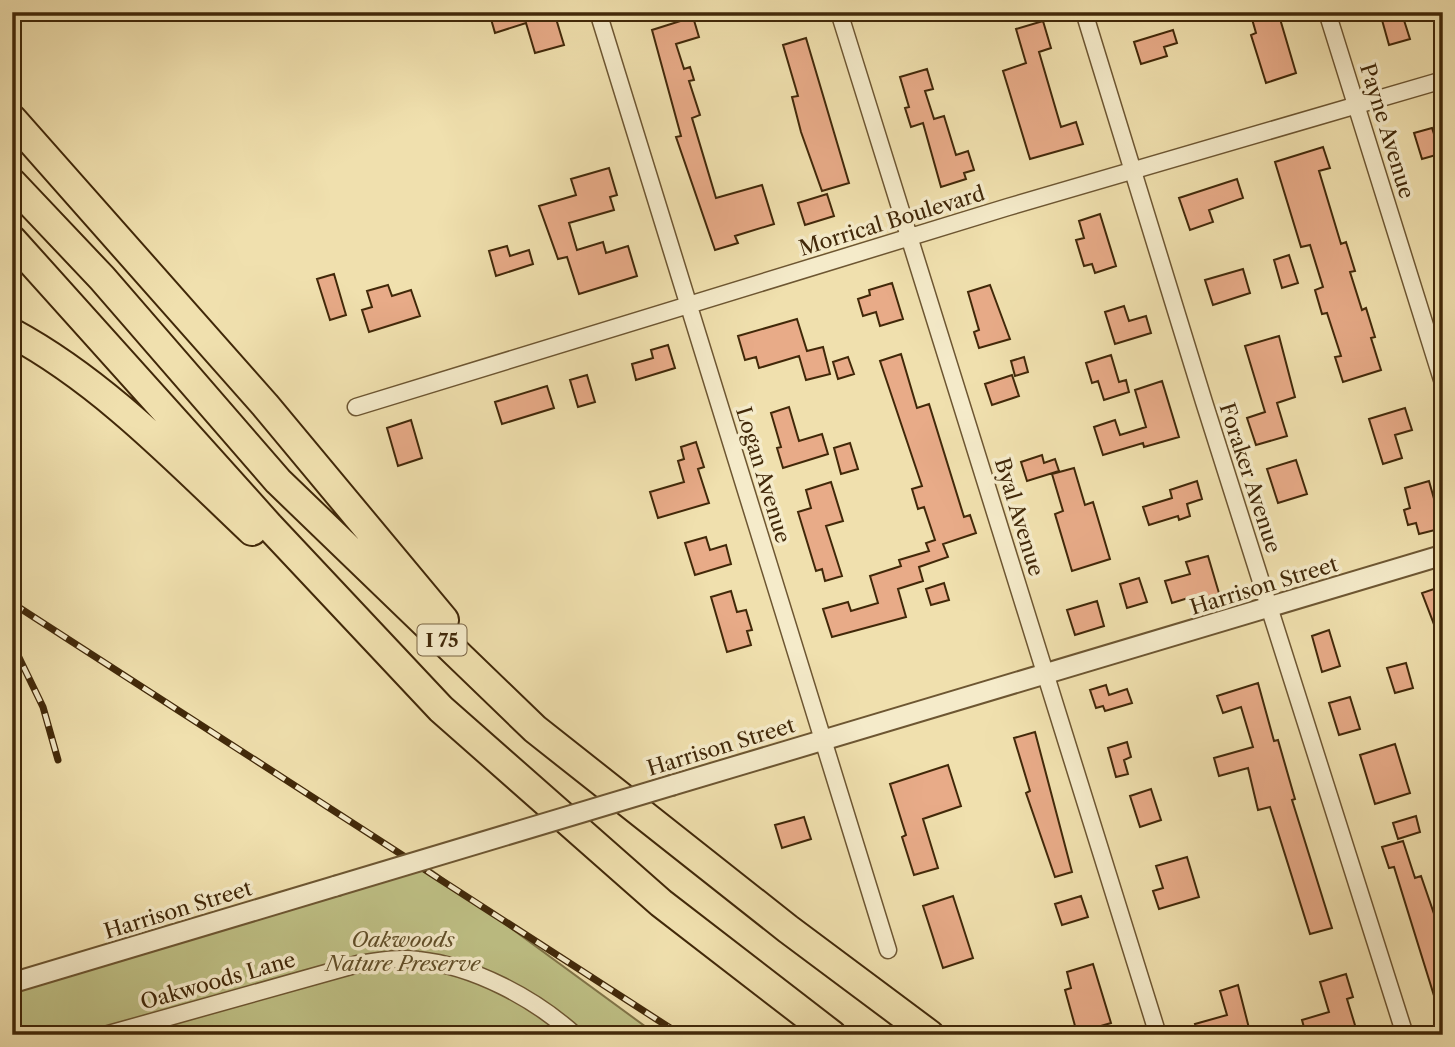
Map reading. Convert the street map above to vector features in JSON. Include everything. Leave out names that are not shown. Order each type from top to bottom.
[{"type":"highway","points":[[12,119],[265,405],[536,729]]},
{"type":"highway","name":"I 75","points":[[12,183],[102,278],[278,481],[536,729],[788,929],[930,1035]]},
{"type":"highway","name":"I 75","points":[[12,240],[278,535],[441,709],[661,903],[832,1035]]},
{"type":"highway","points":[[12,333],[41,349],[138,424],[441,709]]},
{"type":"street","name":"Logan Avenue","points":[[598,12],[888,950]]},
{"type":"street","name":"Byal Avenue","points":[[839,12],[1158,1035]]},
{"type":"street","name":"Foraker Avenue","points":[[1084,12],[1405,1035]]},
{"type":"street","name":"Payne Avenue","points":[[1327,12],[1443,383]]},
{"type":"street","name":"Morrical Boulevard","points":[[356,407],[689,304],[1443,80]]},
{"type":"street","name":"Harrison Street","points":[[12,983],[1443,555]]},
{"type":"street","name":"Oakwoods Lane","points":[[105,1035],[358,964],[404,959],[439,962],[493,982],[533,1005],[575,1035]]},
{"type":"green space","name":"Oakwoods Nature Preserve","points":[[419,861],[657,1035],[12,1035],[12,983]]},
{"type":"building","points":[[489,12],[554,12],[564,45],[535,53],[526,23],[495,33]]},
{"type":"building","points":[[1250,12],[1278,12],[1296,73],[1266,83],[1251,35],[1256,33]]},
{"type":"building","points":[[1402,14],[1410,39],[1389,45],[1382,20]]},
{"type":"building","points":[[693,17],[699,37],[676,44],[684,69],[690,67],[694,80],[689,81],[700,115],[692,118],[716,198],[762,185],[774,224],[735,236],[738,243],[715,250],[676,137],[681,136],[652,30]]},
{"type":"building","points":[[1043,21],[1051,48],[1039,52],[1061,127],[1076,122],[1083,144],[1030,159],[1003,71],[1026,63],[1016,29]]},
{"type":"building","points":[[1173,30],[1177,43],[1164,47],[1167,56],[1141,64],[1134,42]]},
{"type":"building","points":[[806,38],[849,183],[822,191],[801,132],[792,97],[798,96],[783,45]]},
{"type":"building","points":[[927,69],[933,89],[925,91],[934,119],[944,116],[956,155],[968,151],[974,170],[964,173],[966,179],[941,187],[923,123],[911,127],[905,108],[909,107],[900,77]]},
{"type":"building","points":[[1432,128],[1434,134],[1443,131],[1443,153],[1422,159],[1414,133]]},
{"type":"building","points":[[1323,147],[1330,168],[1319,171],[1341,244],[1346,242],[1355,271],[1350,272],[1362,310],[1366,308],[1375,337],[1371,338],[1381,370],[1343,382],[1335,357],[1341,356],[1327,313],[1322,314],[1315,290],[1323,287],[1310,245],[1301,247],[1275,162]]},
{"type":"building","points":[[609,168],[617,195],[610,197],[614,210],[569,223],[577,250],[603,242],[606,253],[628,246],[637,276],[579,294],[567,257],[558,259],[539,206],[576,195],[571,179]]},
{"type":"building","points":[[1237,179],[1243,198],[1209,210],[1213,222],[1190,230],[1179,198]]},
{"type":"building","points":[[827,194],[834,216],[805,225],[798,203]]},
{"type":"building","points":[[1100,214],[1116,266],[1095,273],[1092,264],[1084,266],[1076,240],[1084,238],[1079,221]]},
{"type":"building","points":[[507,246],[510,256],[529,250],[533,264],[496,276],[489,251]]},
{"type":"building","points":[[1289,255],[1298,283],[1282,288],[1274,260]]},
{"type":"building","points":[[1243,269],[1250,293],[1213,305],[1205,280]]},
{"type":"building","points":[[334,274],[346,315],[330,320],[317,279]]},
{"type":"building","points":[[892,283],[903,319],[880,326],[876,312],[863,316],[858,299],[870,295],[869,290]]},
{"type":"building","points":[[388,285],[392,296],[411,290],[420,316],[369,332],[362,310],[372,307],[367,291]]},
{"type":"building","points":[[990,285],[1010,339],[979,348],[974,332],[979,330],[968,292]]},
{"type":"building","points":[[1124,306],[1129,321],[1146,316],[1151,333],[1115,344],[1105,312]]},
{"type":"building","points":[[797,319],[807,351],[823,347],[830,374],[806,380],[799,356],[759,368],[756,357],[745,360],[738,336]]},
{"type":"building","points":[[1279,336],[1295,397],[1277,403],[1287,436],[1256,445],[1247,418],[1265,412],[1245,346]]},
{"type":"building","points":[[668,345],[675,368],[636,380],[632,364],[653,358],[651,350]]},
{"type":"building","points":[[901,354],[917,408],[929,404],[964,517],[970,515],[976,533],[943,544],[948,557],[919,567],[923,581],[898,589],[906,617],[832,637],[823,609],[848,602],[851,611],[878,603],[870,576],[901,566],[899,560],[929,551],[926,543],[935,540],[924,507],[918,509],[912,489],[922,486],[880,361]]},
{"type":"building","points":[[1111,355],[1119,382],[1126,380],[1129,392],[1104,400],[1098,381],[1092,383],[1086,363]]},
{"type":"building","points":[[848,357],[854,374],[838,379],[833,362]]},
{"type":"building","points":[[1024,357],[1028,372],[1015,376],[1011,361]]},
{"type":"building","points":[[587,375],[595,402],[578,407],[570,380]]},
{"type":"building","points":[[1012,375],[1019,396],[992,405],[985,384]]},
{"type":"building","points":[[1162,381],[1179,437],[1144,447],[1143,443],[1103,455],[1094,427],[1115,420],[1120,435],[1146,427],[1135,390]]},
{"type":"building","points":[[547,386],[554,408],[502,424],[495,402]]},
{"type":"building","points":[[789,407],[799,441],[822,434],[828,454],[783,468],[777,448],[781,447],[771,413]]},
{"type":"building","points":[[1405,408],[1412,430],[1395,435],[1402,458],[1383,464],[1369,419]]},
{"type":"building","points":[[411,420],[422,458],[398,466],[387,428]]},
{"type":"building","points":[[696,442],[704,467],[698,469],[709,503],[658,518],[650,492],[684,482],[678,461],[684,459],[681,447]]},
{"type":"building","points":[[850,443],[858,469],[841,474],[834,448]]},
{"type":"building","points":[[1042,455],[1044,463],[1055,459],[1059,471],[1027,481],[1021,462]]},
{"type":"building","points":[[1296,460],[1307,494],[1278,503],[1267,469]]},
{"type":"building","points":[[1074,468],[1085,505],[1093,502],[1110,559],[1072,571],[1055,514],[1063,511],[1052,474]]},
{"type":"building","points":[[1197,481],[1202,499],[1187,504],[1190,516],[1179,520],[1178,516],[1149,525],[1143,507],[1172,498],[1170,490]]},
{"type":"building","points":[[1429,481],[1438,513],[1443,512],[1443,528],[1419,534],[1416,523],[1408,525],[1404,510],[1410,508],[1405,488]]},
{"type":"building","points":[[831,482],[843,521],[826,526],[842,576],[825,581],[822,569],[816,571],[798,512],[811,508],[806,490]]},
{"type":"building","points":[[706,537],[710,550],[726,545],[731,564],[695,575],[685,543]]},
{"type":"building","points":[[1208,556],[1221,600],[1201,606],[1198,595],[1172,603],[1165,581],[1190,574],[1186,562]]},
{"type":"building","points":[[1139,578],[1147,602],[1127,608],[1120,584]]},
{"type":"building","points":[[944,583],[949,600],[931,605],[926,589]]},
{"type":"building","points":[[1443,586],[1443,640],[1440,640],[1422,593]]},
{"type":"building","points":[[731,591],[737,612],[746,610],[752,630],[747,631],[751,645],[727,652],[711,597]]},
{"type":"building","points":[[1097,601],[1104,626],[1075,635],[1067,610]]},
{"type":"building","points":[[1329,630],[1340,666],[1322,672],[1312,636]]},
{"type":"building","points":[[1406,663],[1413,688],[1395,693],[1387,668]]},
{"type":"building","points":[[1258,683],[1274,741],[1278,740],[1295,799],[1292,800],[1332,928],[1310,934],[1270,807],[1258,810],[1248,768],[1219,776],[1214,758],[1253,747],[1241,707],[1223,713],[1217,696]]},
{"type":"building","points":[[1106,685],[1109,695],[1127,689],[1132,703],[1105,711],[1103,706],[1096,708],[1090,690]]},
{"type":"building","points":[[1350,697],[1360,729],[1339,735],[1329,703]]},
{"type":"building","points":[[1035,732],[1072,872],[1055,877],[1026,793],[1030,791],[1014,738]]},
{"type":"building","points":[[1127,742],[1131,757],[1124,760],[1128,774],[1116,777],[1108,748]]},
{"type":"building","points":[[1395,744],[1410,793],[1375,804],[1360,755]]},
{"type":"building","points":[[948,765],[961,806],[923,819],[938,868],[914,875],[902,837],[906,835],[890,784]]},
{"type":"building","points":[[1151,789],[1161,820],[1140,827],[1130,796]]},
{"type":"building","points":[[1416,816],[1420,832],[1398,839],[1393,823]]},
{"type":"building","points":[[804,817],[811,839],[782,848],[775,825]]},
{"type":"building","points":[[1403,841],[1415,878],[1421,876],[1443,940],[1443,1014],[1440,1015],[1394,867],[1389,868],[1382,847]]},
{"type":"building","points":[[1187,857],[1199,897],[1159,909],[1153,891],[1163,888],[1156,866]]},
{"type":"building","points":[[953,896],[973,958],[943,968],[923,906]]},
{"type":"building","points":[[1081,896],[1088,917],[1062,925],[1055,904]]},
{"type":"building","points":[[1093,964],[1111,1023],[1077,1033],[1065,990],[1071,988],[1067,972]]},
{"type":"building","points":[[1346,974],[1353,997],[1347,999],[1358,1035],[1306,1035],[1302,1020],[1329,1012],[1320,982]]},
{"type":"building","points":[[1238,985],[1250,1032],[1239,1035],[1199,1035],[1195,1024],[1227,1015],[1220,991]]},
{"type":"railway","points":[[12,603],[681,1035]]},
{"type":"railway","points":[[12,643],[43,707],[58,760]]}]
